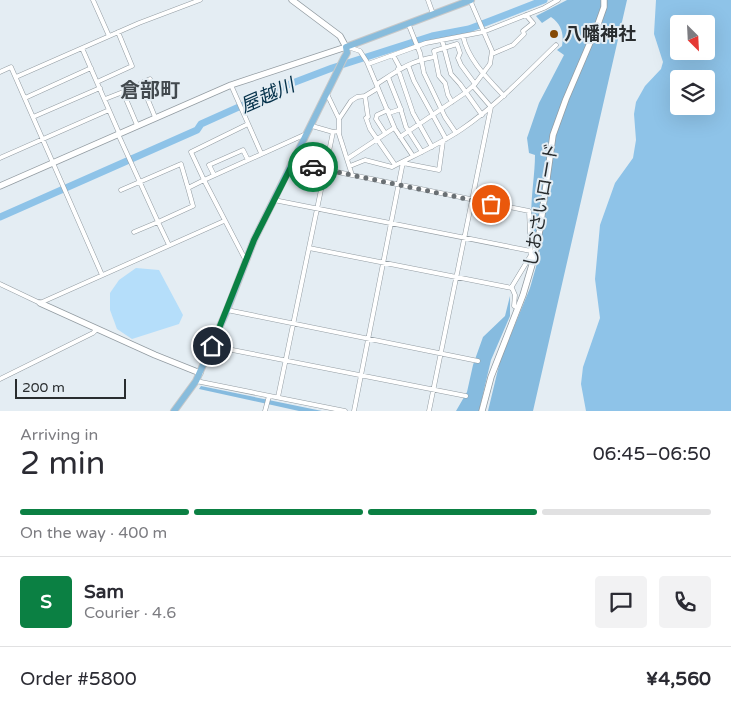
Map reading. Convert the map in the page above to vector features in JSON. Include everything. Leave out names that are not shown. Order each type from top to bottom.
[{"type":"main road","points":[[174,411],[200,373],[246,261],[274,200],[337,74],[347,52],[346,46],[471,0]]},
{"type":"street","points":[[93,0],[109,36]]},
{"type":"street","points":[[16,77],[118,32],[200,0]]},
{"type":"street","points":[[292,0],[340,36],[346,46]]},
{"type":"street","points":[[428,0],[433,14]]},
{"type":"street","points":[[400,138],[465,93],[474,85],[490,64],[492,54],[471,0]]},
{"type":"street","points":[[368,63],[417,46],[483,31],[526,15],[558,0]]},
{"type":"street","name":"しおさいロード","points":[[482,411],[491,377],[518,308],[538,242],[553,135],[598,24],[604,0]]},
{"type":"street","points":[[492,54],[512,46],[524,34],[523,31],[533,22],[526,15]]},
{"type":"street","points":[[408,23],[417,46],[424,73],[433,94],[456,133]]},
{"type":"street","points":[[97,82],[132,66],[118,32]]},
{"type":"street","points":[[463,36],[469,53],[483,73],[504,96]]},
{"type":"street","points":[[442,40],[451,74],[482,115]]},
{"type":"street","points":[[452,102],[445,83],[439,76],[434,51],[457,44],[460,53],[458,58],[461,65],[491,106]]},
{"type":"street","points":[[350,166],[364,160],[392,167],[445,140],[482,115],[556,45]]},
{"type":"street","points":[[0,186],[231,84],[346,46],[356,49],[368,63],[394,128],[413,156]]},
{"type":"street","points":[[82,48],[169,245]]},
{"type":"street","points":[[393,55],[413,113],[432,147]]},
{"type":"street","points":[[339,119],[351,101],[365,96],[399,68],[421,59],[434,57]]},
{"type":"street","points":[[403,162],[439,170],[445,140],[414,81],[408,65]]},
{"type":"street","points":[[0,72],[11,67],[102,275]]},
{"type":"street","points":[[25,98],[91,68]]},
{"type":"street","points":[[388,77],[404,122],[422,152]]},
{"type":"street","points":[[150,79],[141,83],[155,117]]},
{"type":"street","points":[[404,85],[414,81]]},
{"type":"street","points":[[231,84],[261,153]]},
{"type":"street","points":[[33,117],[100,88]]},
{"type":"street","points":[[105,99],[123,92],[137,125]]},
{"type":"street","points":[[327,94],[339,119],[339,131],[352,175]]},
{"type":"street","points":[[424,98],[433,94]]},
{"type":"street","points":[[365,96],[368,117],[366,118],[370,129],[396,165]]},
{"type":"street","points":[[429,411],[491,106]]},
{"type":"street","points":[[0,158],[109,110]]},
{"type":"street","points":[[384,134],[376,119],[377,116],[401,110]]},
{"type":"street","points":[[246,261],[224,221],[191,152],[248,124]]},
{"type":"street","points":[[312,126],[333,132],[339,131]]},
{"type":"street","points":[[347,159],[394,128]]},
{"type":"street","points":[[278,397],[333,132]]},
{"type":"street","points":[[188,188],[308,133]]},
{"type":"street","points":[[214,175],[209,165],[243,150],[248,160]]},
{"type":"street","points":[[354,411],[403,162]]},
{"type":"street","points":[[293,163],[529,211],[530,258],[510,288]]},
{"type":"street","points":[[121,190],[181,164],[193,206],[134,232]]},
{"type":"street","points":[[274,200],[531,251]]},
{"type":"street","points":[[40,302],[224,221]]},
{"type":"street","points":[[309,248],[510,288],[515,295],[514,306],[518,308]]},
{"type":"street","points":[[0,284],[96,329],[200,373]]},
{"type":"street","points":[[227,310],[478,361]]},
{"type":"street","points":[[0,379],[93,333],[96,329]]},
{"type":"street","points":[[212,346],[466,396]]},
{"type":"street","points":[[196,381],[345,411]]},
{"type":"street","points":[[265,411],[269,396]]},
{"type":"shaded area","points":[[567,0],[627,0],[533,411],[488,411],[500,361],[530,288],[540,253],[532,230],[531,217],[535,155],[529,153],[527,138],[539,103],[564,55],[557,50],[562,46],[563,38],[558,23],[551,17],[542,23],[536,16]]},
{"type":"shaded area","points":[[656,0],[731,0],[731,411],[586,411],[581,384],[583,367],[600,318],[595,279],[600,225],[615,183],[633,158],[636,140],[634,114],[636,102],[645,86],[661,69],[663,62],[654,34]]},
{"type":"shaded area","points":[[136,268],[159,270],[183,315],[179,324],[132,339],[117,329],[110,310],[110,293],[119,280]]},
{"type":"shaded area","points":[[510,296],[510,316],[491,360],[479,411],[456,411],[467,392],[473,365],[483,337],[505,316]]},
{"type":"shaded area","points":[[201,386],[322,411],[299,411],[199,389]]},
{"type":"waterway","name":"屋越川","points":[[0,217],[197,130],[201,124],[290,84],[332,68],[432,36],[469,29],[544,0]]},
{"type":"way so far","points":[[313,167],[491,204]]},
{"type":"place","name":"八幡神社","points":[[554,34]]},
{"type":"district","name":"倉部町","points":[[150,90]]},
{"type":"route","points":[[212,346],[254,240],[293,163],[313,167]]}]
